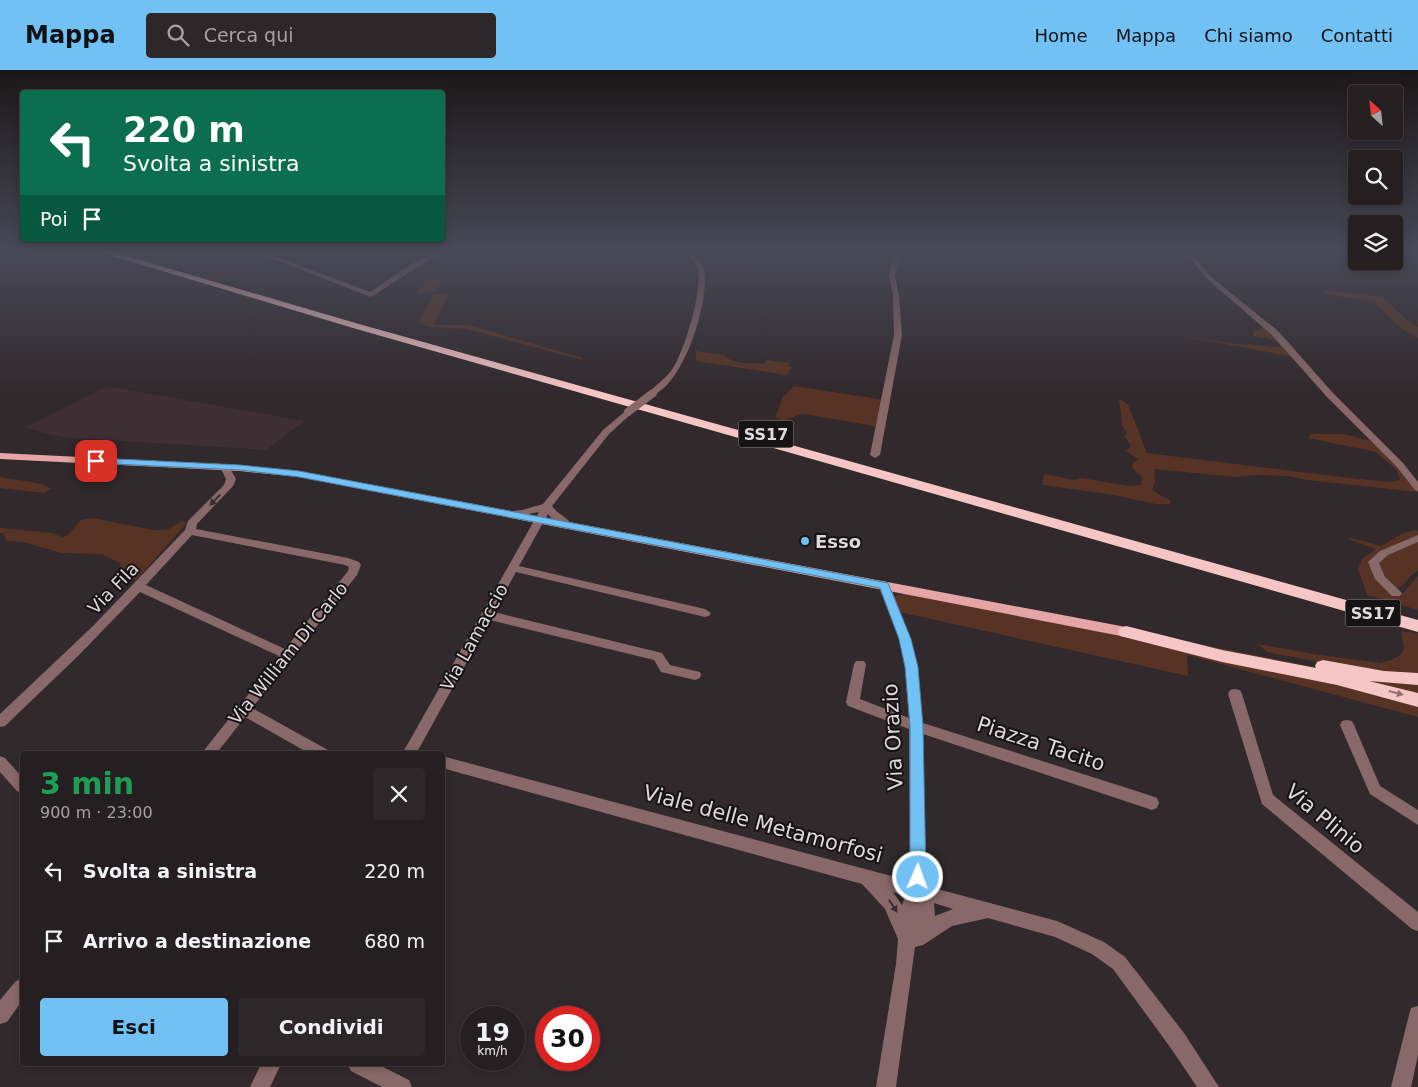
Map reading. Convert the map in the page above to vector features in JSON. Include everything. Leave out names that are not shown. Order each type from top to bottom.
[{"type":"highway","name":"SS17","points":[[262,298],[1418,626]]},
{"type":"highway","name":"SS17","points":[[284,298],[1418,616]]},
{"type":"highway","points":[[1126,632],[1384,677],[1418,679]]},
{"type":"highway","points":[[1126,632],[1222,656],[1337,679],[1418,700]]},
{"type":"main road","points":[[0,456],[225,467],[299,474],[1126,632]]},
{"type":"street","name":"Via Lamaccio","points":[[411,751],[547,506],[606,432],[672,376],[680,364],[696,317],[698,298]]},
{"type":"street","points":[[875,455],[898,335],[896,298]]},
{"type":"street","points":[[1232,298],[1276,334],[1330,395],[1400,465],[1418,488]]},
{"type":"street","name":"Via Fila","points":[[0,722],[27,698],[140,586],[190,531],[192,523],[228,486],[231,480],[225,467]]},
{"type":"street","points":[[511,514],[523,513],[547,506],[554,517],[567,524]]},
{"type":"street","name":"Via William Di Carlo","points":[[190,531],[348,562],[355,566],[353,572],[210,751]]},
{"type":"street","points":[[1396,593],[1381,580],[1374,570],[1373,562],[1384,553],[1418,538]]},
{"type":"street","points":[[512,568],[705,613]]},
{"type":"street","name":"Via Orazio","points":[[884,585],[908,653],[916,726],[919,850],[918,891],[910,903],[912,941],[905,964],[886,1087]]},
{"type":"street","points":[[140,586],[287,655]]},
{"type":"street","points":[[486,615],[658,656],[666,670],[695,675]]},
{"type":"street","name":"Piazza Tacito","points":[[860,664],[853,702],[916,726],[1152,803]]},
{"type":"street","name":"Via Plinio","points":[[1234,694],[1267,799],[1418,923]]},
{"type":"street","points":[[243,709],[318,751]]},
{"type":"street","points":[[1347,725],[1375,790],[1418,818]]},
{"type":"street","points":[[0,762],[20,785]]},
{"type":"street","name":"Viale delle Metamorfosi","points":[[445,763],[1057,929],[1098,948],[1119,963],[1172,1032],[1208,1087]]},
{"type":"street","name":"Via Orazio","points":[[865,876],[880,889],[894,906],[912,941]]},
{"type":"street","points":[[912,941],[944,920],[962,914],[979,912],[1000,913]]},
{"type":"street","points":[[0,1016],[20,990]]},
{"type":"street","points":[[1401,1087],[1418,1015]]},
{"type":"street","points":[[260,1087],[270,1066]]},
{"type":"street","points":[[362,1066],[402,1087]]},
{"type":"shaded area","points":[[432,298],[446,298],[434,325],[469,325],[582,358],[583,360],[467,329],[429,327],[418,322]]},
{"type":"shaded area","points":[[1353,298],[1384,298],[1406,319],[1418,327],[1418,338],[1402,329],[1374,302]]},
{"type":"shaded area","points":[[1266,323],[1274,327],[1296,350],[1294,357],[1172,334],[1234,344],[1278,347],[1280,345],[1271,339],[1253,336],[1254,330],[1258,331]]},
{"type":"shaded area","points":[[696,351],[724,355],[738,362],[764,364],[767,360],[789,363],[788,366],[792,367],[786,375],[696,361]]},
{"type":"shaded area","points":[[107,386],[304,421],[266,450],[62,437],[24,428]]},
{"type":"shaded area","points":[[794,386],[885,400],[880,427],[804,414],[782,420],[778,419],[775,417],[783,397]]},
{"type":"shaded area","points":[[1119,399],[1128,404],[1147,453],[1350,478],[1390,482],[1400,480],[1397,470],[1376,452],[1308,438],[1310,434],[1344,434],[1373,442],[1418,488],[1418,492],[1307,480],[1289,476],[1257,475],[1235,477],[1154,469],[1155,481],[1152,490],[1171,501],[1169,504],[1156,504],[1108,494],[1042,485],[1044,474],[1075,480],[1082,478],[1129,486],[1141,485],[1142,477],[1133,469],[1132,464],[1138,459],[1126,451],[1131,446],[1124,436],[1127,434],[1122,425]]},
{"type":"shaded area","points":[[0,477],[37,483],[51,488],[44,493],[0,488]]},
{"type":"shaded area","points":[[93,518],[153,530],[167,530],[182,521],[187,523],[136,580],[122,574],[120,563],[102,554],[62,553],[23,542],[7,541],[4,534],[0,533],[0,528],[52,533],[62,537],[67,536],[81,520]]},
{"type":"shaded area","points":[[1414,530],[1418,531],[1418,571],[1392,594],[1403,593],[1418,576],[1418,610],[1367,595],[1358,569],[1362,559],[1376,549],[1348,539],[1351,538],[1382,546],[1401,534]]},
{"type":"shaded area","points":[[904,593],[1069,624],[1418,702],[1418,717],[1187,655],[1188,676],[899,612],[894,599],[896,596]]},
{"type":"shaded area","points":[[1401,631],[1418,633],[1418,675],[1328,664],[1267,652],[1258,644],[1380,663],[1402,654],[1404,647]]},
{"type":"shaded area","points":[[1204,645],[1350,674],[1418,682],[1418,696],[1204,648]]},
{"type":"place","name":"Esso","points":[[805,541]]},
{"type":"route","points":[[96,461],[240,468],[299,474],[884,585],[905,639],[911,667],[918,782],[918,877]]}]
